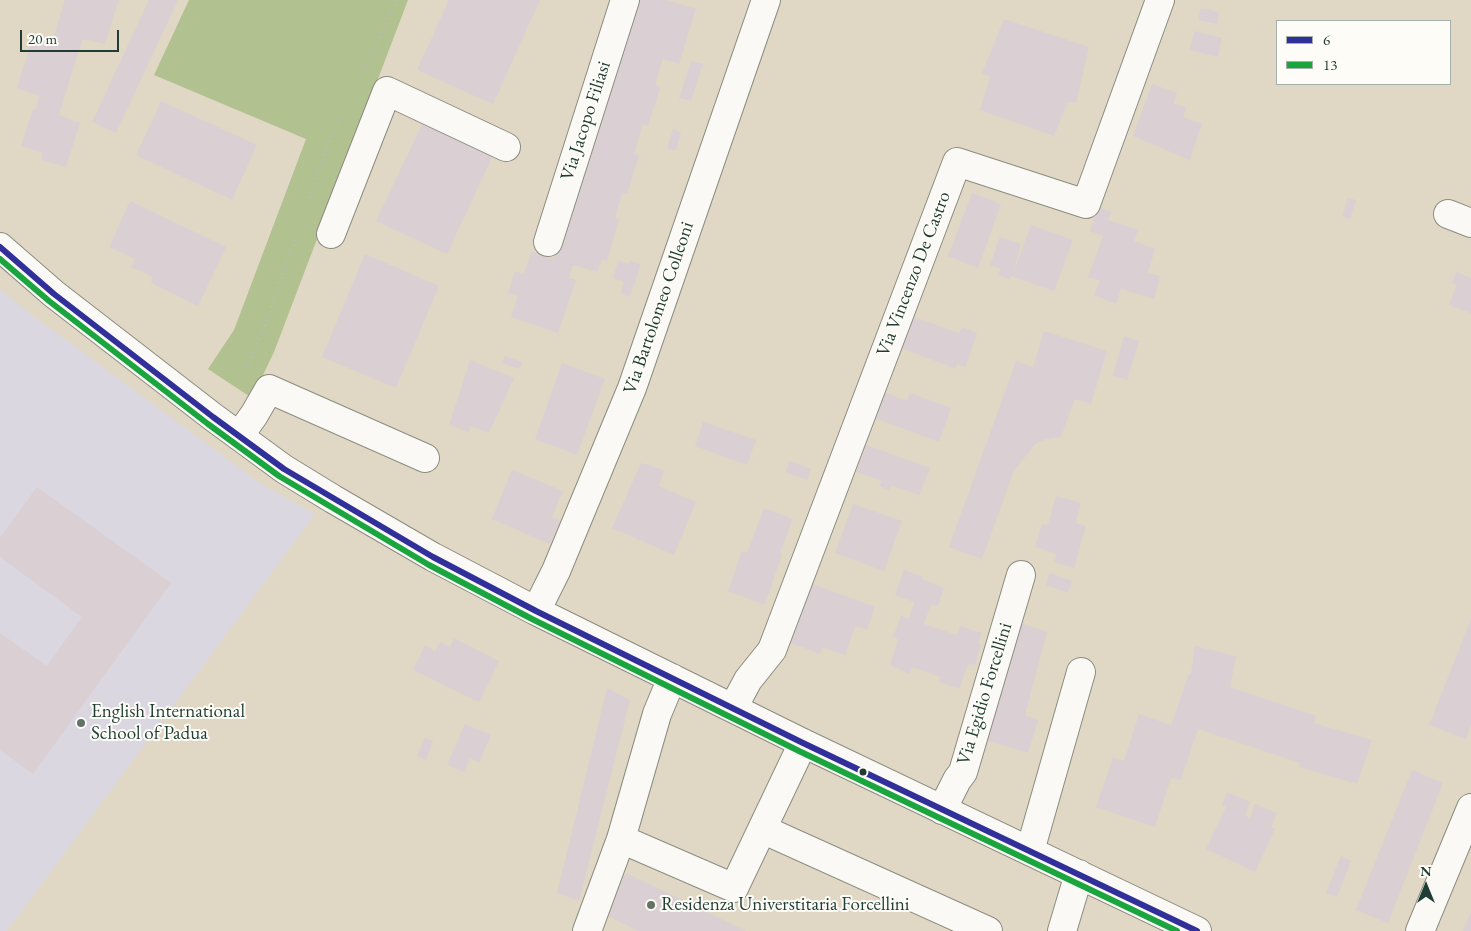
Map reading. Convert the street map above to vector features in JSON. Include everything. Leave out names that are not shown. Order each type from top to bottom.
[{"type":"street","name":"Via Jacopo Filiasi","points":[[548,242],[624,0]]},
{"type":"street","name":"Via Bartolomeo Colleoni","points":[[536,611],[556,571],[632,388],[766,0]]},
{"type":"street","name":"Via Vincenzo De Castro","points":[[733,708],[748,680],[772,650],[957,162],[1086,204],[1160,0]]},
{"type":"street","points":[[331,234],[387,91],[506,147]]},
{"type":"street","points":[[0,247],[54,294],[284,469],[434,557],[536,611],[803,743],[1194,930]]},
{"type":"street","points":[[239,436],[269,389],[425,458]]},
{"type":"street","name":"Via Egidio Forcellini","points":[[942,810],[963,772],[1021,575]]},
{"type":"street","points":[[1030,851],[1081,672]]},
{"type":"street","points":[[587,931],[621,839],[657,714],[672,678]]},
{"type":"street","points":[[621,839],[734,888],[803,743]]},
{"type":"street","points":[[1420,931],[1471,808]]},
{"type":"street","points":[[762,829],[988,931]]},
{"type":"street","points":[[1062,931],[1079,874]]},
{"type":"shaded area","name":"English International School of Padua","points":[[0,289],[24,309],[264,486],[315,514],[7,931],[0,931]]},
{"type":"green space","points":[[189,0],[408,0],[274,352],[252,398],[208,369],[234,330],[306,139],[154,75]]},
{"type":"building","points":[[65,0],[119,0],[105,44],[83,39],[78,53],[59,115],[80,123],[66,167],[41,160],[43,153],[21,146],[33,109],[36,109],[39,96],[17,88],[33,37],[54,36]]},
{"type":"building","points":[[149,0],[178,0],[116,133],[92,122]]},
{"type":"building","points":[[449,0],[540,0],[493,104],[417,70]]},
{"type":"building","points":[[634,0],[667,0],[696,9],[679,64],[663,59],[655,85],[660,87],[659,92],[648,126],[642,125],[634,154],[639,156],[627,194],[622,193],[615,218],[619,220],[607,261],[602,259],[597,272],[573,265],[569,278],[576,280],[558,333],[511,317],[518,296],[508,293],[515,271],[524,274],[531,252],[553,259],[560,240],[564,241],[574,211],[569,209],[581,172],[585,173],[594,146],[590,145],[602,105],[606,107],[615,80],[610,78],[627,39],[636,11],[631,9]]},
{"type":"building","points":[[1201,8],[1219,12],[1217,24],[1198,20]]},
{"type":"building","points":[[1004,19],[1089,47],[1076,103],[1068,102],[1054,136],[980,110],[990,77],[982,73]]},
{"type":"building","points":[[1194,31],[1222,38],[1218,57],[1190,50]]},
{"type":"building","points":[[691,61],[703,64],[691,101],[679,98]]},
{"type":"building","points":[[1152,84],[1177,93],[1174,103],[1186,108],[1183,117],[1202,124],[1190,160],[1133,136]]},
{"type":"building","points":[[161,101],[257,145],[232,200],[136,155]]},
{"type":"building","points":[[425,118],[495,151],[447,254],[376,221]]},
{"type":"building","points":[[673,129],[681,132],[676,151],[667,149]]},
{"type":"building","points":[[972,193],[1001,204],[978,268],[948,256]]},
{"type":"building","points":[[1348,198],[1356,200],[1350,219],[1342,216]]},
{"type":"building","points":[[130,201],[226,247],[198,306],[151,283],[153,277],[131,267],[135,259],[109,247]]},
{"type":"building","points":[[1098,207],[1111,212],[1108,220],[1138,230],[1134,241],[1155,249],[1148,273],[1160,276],[1154,299],[1121,289],[1116,304],[1094,295],[1100,281],[1088,277],[1103,236],[1090,231]]},
{"type":"building","points":[[1031,225],[1073,240],[1054,291],[1011,276],[1009,279],[998,275],[1001,269],[990,265],[1000,237],[1021,244],[1014,270]]},
{"type":"building","points":[[365,254],[439,286],[396,388],[322,357]]},
{"type":"building","points":[[618,261],[629,264],[630,261],[641,264],[630,297],[621,293],[624,282],[613,278]]},
{"type":"building","points":[[1456,272],[1471,278],[1471,313],[1449,305],[1457,285],[1452,283]]},
{"type":"building","points":[[902,313],[959,333],[962,327],[977,333],[966,367],[957,364],[956,369],[891,344]]},
{"type":"building","points":[[1044,331],[1107,351],[1091,404],[1075,399],[1061,437],[1046,439],[1035,444],[1014,471],[982,559],[949,547],[1016,361],[1033,367]]},
{"type":"building","points":[[1124,336],[1139,341],[1127,380],[1113,375]]},
{"type":"building","points":[[505,356],[522,362],[519,369],[502,363]]},
{"type":"building","points":[[470,360],[514,378],[489,433],[470,426],[468,432],[449,425]]},
{"type":"building","points":[[562,363],[605,379],[577,455],[535,439]]},
{"type":"building","points":[[881,391],[907,401],[910,393],[951,408],[939,442],[872,417]]},
{"type":"building","points":[[703,422],[756,440],[747,465],[695,446]]},
{"type":"building","points":[[866,445],[930,468],[919,495],[891,485],[889,490],[879,486],[882,481],[856,472]]},
{"type":"building","points":[[789,461],[811,469],[807,480],[786,472]]},
{"type":"building","points":[[641,463],[664,470],[659,486],[696,502],[674,555],[612,528]]},
{"type":"building","points":[[512,470],[563,491],[552,517],[560,521],[550,544],[492,519]]},
{"type":"building","points":[[37,487],[171,583],[33,774],[0,750],[0,633],[47,666],[82,617],[0,557],[0,538]]},
{"type":"building","points":[[1056,496],[1081,503],[1076,523],[1086,526],[1074,568],[1054,562],[1057,554],[1035,547],[1042,524],[1048,525]]},
{"type":"building","points":[[853,504],[902,521],[884,571],[835,553]]},
{"type":"building","points":[[764,508],[793,519],[780,553],[782,554],[765,605],[728,591],[742,551],[747,553]]},
{"type":"building","points":[[904,570],[944,588],[938,606],[931,604],[924,624],[957,635],[960,626],[982,633],[978,643],[981,644],[975,665],[968,664],[959,689],[939,682],[940,677],[912,667],[910,674],[890,665],[898,639],[893,637],[901,616],[909,618],[914,602],[895,595]]},
{"type":"building","points":[[1050,573],[1072,581],[1068,593],[1046,585]]},
{"type":"building","points":[[810,583],[875,607],[867,630],[855,626],[845,655],[823,647],[820,654],[789,642]]},
{"type":"building","points":[[1471,619],[1471,725],[1466,739],[1429,725]]},
{"type":"building","points":[[1020,623],[1047,632],[1025,715],[1038,720],[1028,753],[986,740]]},
{"type":"building","points":[[454,638],[499,661],[479,702],[413,670],[425,645],[435,651],[440,642],[450,647]]},
{"type":"building","points":[[1195,646],[1236,656],[1230,687],[1316,716],[1314,723],[1372,740],[1357,784],[1299,767],[1300,763],[1198,729],[1181,780],[1171,778],[1155,827],[1096,807],[1113,757],[1124,761],[1139,714],[1171,725],[1189,674],[1191,674]]},
{"type":"building","points":[[607,688],[630,700],[579,901],[557,893]]},
{"type":"building","points":[[465,724],[491,735],[479,763],[470,758],[464,772],[447,765]]},
{"type":"building","points":[[425,738],[433,741],[426,760],[417,756]]},
{"type":"building","points":[[1412,770],[1443,783],[1388,923],[1356,910]]},
{"type":"building","points":[[1227,792],[1250,802],[1245,816],[1250,818],[1255,804],[1277,813],[1271,828],[1275,829],[1255,872],[1206,849],[1226,807],[1222,805]]},
{"type":"building","points":[[1341,856],[1351,861],[1337,897],[1326,893]]},
{"type":"building","name":"Residenza Universtitaria Forcellini","points":[[626,873],[746,931],[638,931],[606,915]]},
{"type":"building","points":[[1471,912],[1471,931],[1463,931]]},
{"type":"transit line","name":"6","points":[[0,247],[54,294],[213,417],[284,469],[433,557],[536,611],[803,743],[1197,931]]},
{"type":"transit line","name":"13","points":[[0,259],[49,301],[208,424],[279,476],[429,565],[532,619],[799,751],[1177,931]]},
{"type":"place","name":"English International School of Padua","points":[[81,723]]},
{"type":"place","name":"Residenza Universtitaria Forcellini","points":[[651,905]]}]
